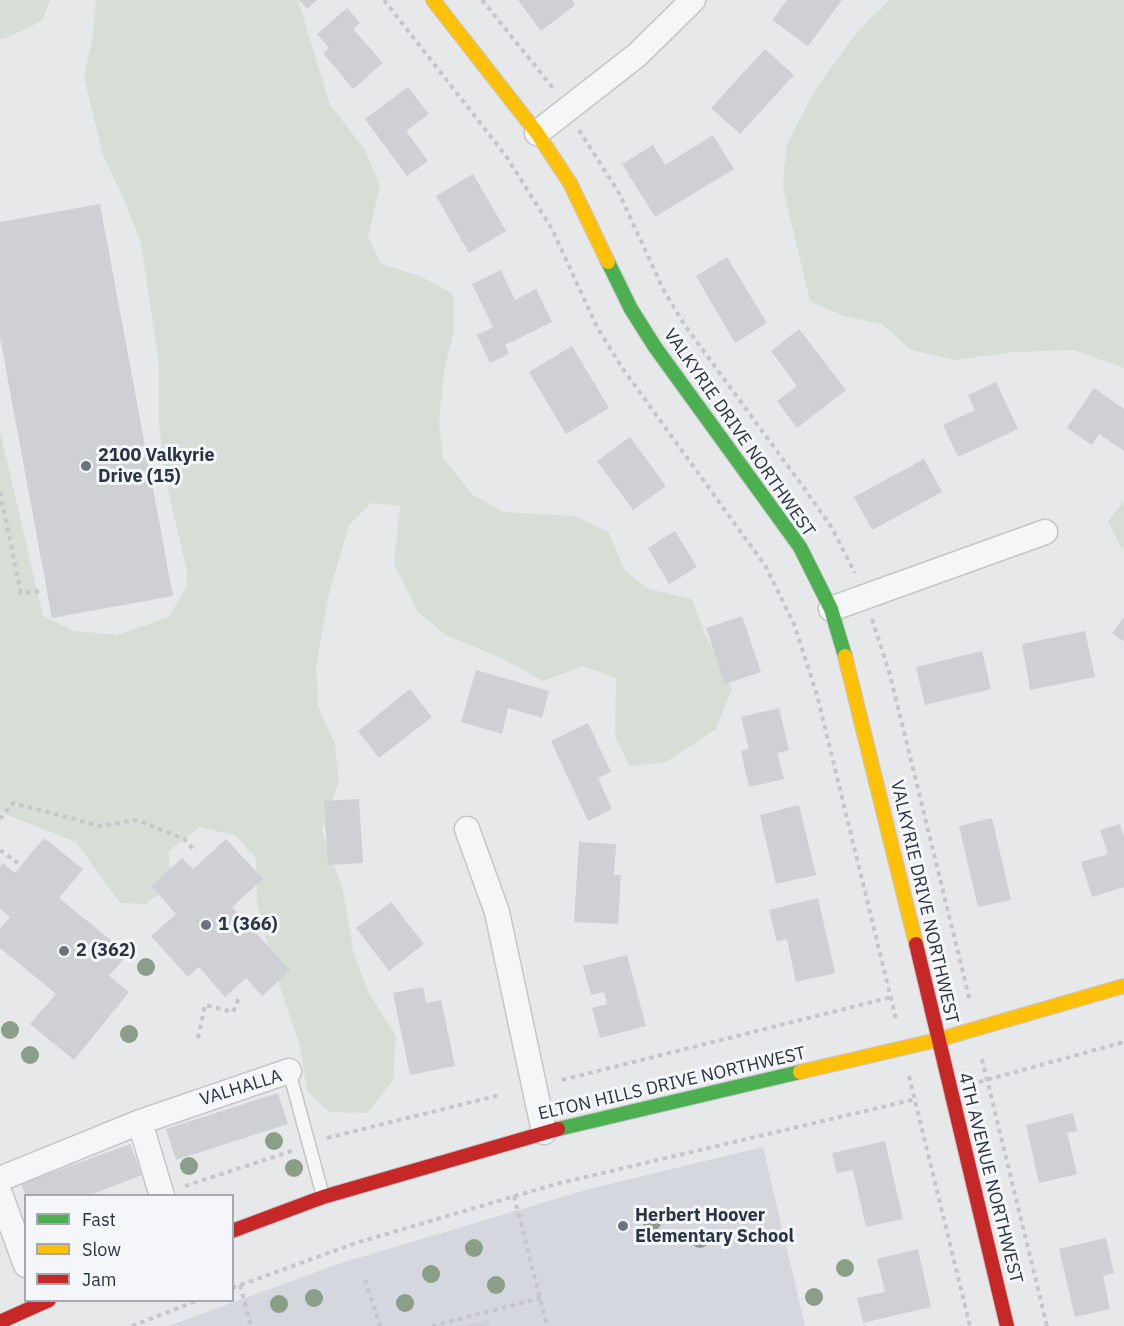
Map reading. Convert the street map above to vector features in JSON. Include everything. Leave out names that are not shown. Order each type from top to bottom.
[{"type":"street","name":"VALKYRIE DRIVE NORTHWEST","points":[[433,0],[537,133],[586,211],[637,318],[655,348],[800,547],[831,609],[854,685],[937,1040]]},
{"type":"street","points":[[537,133],[637,54],[693,0]]},
{"type":"street","points":[[831,609],[1045,532]]},
{"type":"street","points":[[467,829],[497,912],[544,1132]]},
{"type":"street","name":"ELTON HILLS DRIVE NORTHWEST","points":[[234,1230],[323,1197],[544,1132],[937,1040],[1124,986]]},
{"type":"street","name":"4TH AVENUE NORTHWEST","points":[[937,1040],[1007,1326]]},
{"type":"street","name":"VALHALLA","points":[[0,1179],[140,1122],[288,1071]]},
{"type":"street","points":[[140,1122],[161,1194]]},
{"type":"street","points":[[0,1194],[24,1260]]},
{"type":"street","points":[[0,1322],[42,1302]]},
{"type":"lane","name":"VALHALLA","points":[[288,1071],[323,1197]]},
{"type":"path","points":[[384,0],[512,165],[552,229],[597,327],[618,361],[766,567],[794,624],[817,695],[890,998],[562,1080]]},
{"type":"path","points":[[482,0],[550,81],[619,193],[664,291],[692,336],[832,528],[855,574],[890,675],[949,925],[964,976]]},
{"type":"path","points":[[0,492],[21,593],[42,591]]},
{"type":"path","points":[[0,819],[14,803],[100,826],[137,820],[184,839],[196,852]]},
{"type":"path","points":[[0,850],[18,863]]},
{"type":"path","points":[[198,1038],[205,1005],[233,1012],[240,995]]},
{"type":"path","points":[[1047,1326],[986,1080],[1124,1042]]},
{"type":"path","points":[[168,1194],[309,1145],[500,1095]]},
{"type":"path","points":[[234,1287],[356,1243],[556,1184],[915,1100],[970,1326]]},
{"type":"path","points":[[514,1196],[548,1326]]},
{"type":"path","points":[[365,1280],[380,1326]]},
{"type":"path","points":[[240,1285],[251,1326]]},
{"type":"path","points":[[432,1326],[541,1298]]},
{"type":"path","points":[[132,1326],[194,1302]]},
{"type":"shaded area","points":[[0,0],[50,0],[42,21],[0,39]]},
{"type":"shaded area","points":[[96,0],[298,0],[330,105],[365,150],[380,186],[368,236],[381,264],[420,276],[453,294],[454,331],[444,371],[439,423],[443,458],[473,495],[504,512],[575,516],[608,532],[625,571],[649,589],[692,599],[704,632],[732,689],[716,729],[666,762],[630,766],[615,737],[616,678],[583,666],[543,681],[505,660],[446,635],[418,612],[394,564],[400,506],[371,503],[349,525],[328,597],[316,668],[318,707],[335,744],[339,781],[322,830],[343,890],[354,954],[368,992],[396,1036],[393,1080],[367,1113],[329,1112],[307,1091],[300,1046],[275,973],[257,903],[256,858],[235,835],[199,827],[169,851],[170,885],[146,904],[120,903],[76,842],[0,812],[0,431],[43,616],[74,631],[117,635],[169,617],[187,586],[187,571],[165,477],[159,423],[159,364],[141,243],[124,199],[103,155],[84,77],[93,35]]},
{"type":"shaded area","points":[[889,0],[1124,0],[1124,368],[1074,350],[1014,352],[956,360],[911,350],[882,324],[843,316],[810,301],[783,188],[786,146],[815,90],[855,35]]},
{"type":"shaded area","points":[[1124,501],[1124,549],[1121,548],[1108,521]]},
{"type":"shaded area","name":"Herbert Hoover Elementary School","points":[[763,1147],[805,1326],[168,1326],[341,1263],[589,1189]]},
{"type":"building","points":[[299,0],[317,0],[307,9]]},
{"type":"building","points":[[518,0],[572,0],[575,5],[541,31]]},
{"type":"building","points":[[787,0],[842,0],[808,46],[772,20]]},
{"type":"building","points":[[347,8],[360,23],[353,29],[383,63],[353,89],[323,53],[329,48],[317,34]]},
{"type":"building","points":[[765,49],[794,75],[740,134],[711,108]]},
{"type":"building","points":[[408,87],[429,114],[406,131],[428,161],[407,176],[365,119]]},
{"type":"building","points":[[713,135],[734,169],[655,217],[622,164],[653,145],[665,165]]},
{"type":"building","points":[[473,174],[506,231],[469,253],[436,196]]},
{"type":"building","name":"2100 Valkyrie Drive (15)","points":[[100,204],[173,596],[52,618],[0,337],[0,222]]},
{"type":"building","points":[[727,257],[767,323],[735,343],[696,276]]},
{"type":"building","points":[[501,270],[515,300],[536,289],[552,322],[505,345],[509,354],[490,363],[477,335],[493,327],[472,284]]},
{"type":"building","points":[[799,329],[846,390],[797,428],[777,401],[797,386],[771,351]]},
{"type":"building","points":[[572,346],[609,408],[566,434],[529,372]]},
{"type":"building","points":[[996,382],[1018,429],[958,457],[943,425],[975,410],[968,395]]},
{"type":"building","points":[[1094,388],[1124,409],[1124,451],[1099,434],[1092,445],[1067,428]]},
{"type":"building","points":[[630,437],[666,486],[633,510],[597,461]]},
{"type":"building","points":[[924,459],[942,492],[872,530],[854,497]]},
{"type":"building","points":[[675,531],[697,567],[669,584],[648,548]]},
{"type":"building","points":[[742,616],[761,672],[725,684],[706,628]]},
{"type":"building","points":[[1124,617],[1124,642],[1112,633]]},
{"type":"building","points":[[1085,631],[1095,677],[1030,690],[1022,644]]},
{"type":"building","points":[[982,651],[991,689],[925,705],[916,667]]},
{"type":"building","points":[[476,670],[549,691],[542,718],[508,708],[502,734],[461,722]]},
{"type":"building","points":[[410,689],[432,717],[379,758],[358,731]]},
{"type":"building","points":[[779,708],[789,750],[777,753],[784,779],[749,787],[741,751],[749,749],[741,717]]},
{"type":"building","points":[[588,723],[611,772],[598,778],[612,809],[588,821],[551,741]]},
{"type":"building","points":[[359,799],[363,863],[328,865],[324,801]]},
{"type":"building","points":[[799,805],[816,875],[776,884],[760,815]]},
{"type":"building","points":[[992,818],[1011,900],[978,907],[959,826]]},
{"type":"building","points":[[1120,824],[1124,837],[1124,887],[1092,897],[1081,862],[1108,854],[1100,830]]},
{"type":"building","name":"2 (362)","points":[[44,838],[83,869],[59,898],[128,954],[109,976],[129,992],[74,1060],[30,1024],[56,994],[0,948],[0,929],[10,917],[0,909],[0,867],[3,863],[15,873]]},
{"type":"building","name":"1 (366)","points":[[226,839],[263,879],[232,907],[290,970],[262,996],[246,978],[225,997],[199,967],[188,977],[151,936],[176,914],[151,886],[182,858],[193,869]]},
{"type":"building","points":[[579,842],[616,844],[614,875],[621,875],[618,924],[574,922]]},
{"type":"building","points":[[818,898],[835,973],[796,982],[787,939],[777,942],[769,910]]},
{"type":"building","points":[[391,902],[424,944],[389,971],[356,928]]},
{"type":"building","points":[[627,955],[646,1026],[600,1038],[592,1008],[607,1004],[604,992],[591,995],[583,966]]},
{"type":"building","points":[[423,987],[426,1003],[441,1000],[455,1066],[410,1075],[393,993]]},
{"type":"building","points":[[278,1093],[288,1124],[176,1160],[166,1129]]},
{"type":"building","points":[[1073,1113],[1077,1131],[1067,1133],[1077,1174],[1039,1183],[1026,1125]]},
{"type":"building","points":[[885,1141],[903,1219],[866,1227],[853,1170],[837,1173],[832,1153]]},
{"type":"building","points":[[130,1144],[142,1175],[93,1194],[25,1194],[21,1184]]},
{"type":"building","points":[[1106,1238],[1114,1273],[1103,1276],[1110,1309],[1075,1317],[1059,1249]]},
{"type":"building","points":[[918,1249],[931,1307],[863,1323],[857,1298],[885,1292],[877,1259]]},
{"type":"building","points":[[488,1320],[490,1326],[466,1326],[466,1325]]},
{"type":"traffic: fast","points":[[608,262],[631,309],[655,347],[800,547],[831,609],[845,656]]},
{"type":"traffic: fast","points":[[558,1129],[800,1072]]},
{"type":"traffic: slow","points":[[433,0],[537,133],[570,183],[608,262]]},
{"type":"traffic: slow","points":[[845,656],[916,944]]},
{"type":"traffic: slow","points":[[800,1072],[937,1040],[1124,986]]},
{"type":"traffic: jam","points":[[916,944],[1007,1326]]},
{"type":"traffic: jam","points":[[234,1230],[323,1197],[558,1129]]},
{"type":"traffic: jam","points":[[0,1322],[45,1302]]},
{"type":"place","name":"2100 Valkyrie Drive (15)","points":[[86,466]]},
{"type":"place","name":"1 (366)","points":[[206,925]]},
{"type":"place","name":"2 (362)","points":[[64,951]]},
{"type":"place","name":"Herbert Hoover Elementary School","points":[[623,1226]]}]
